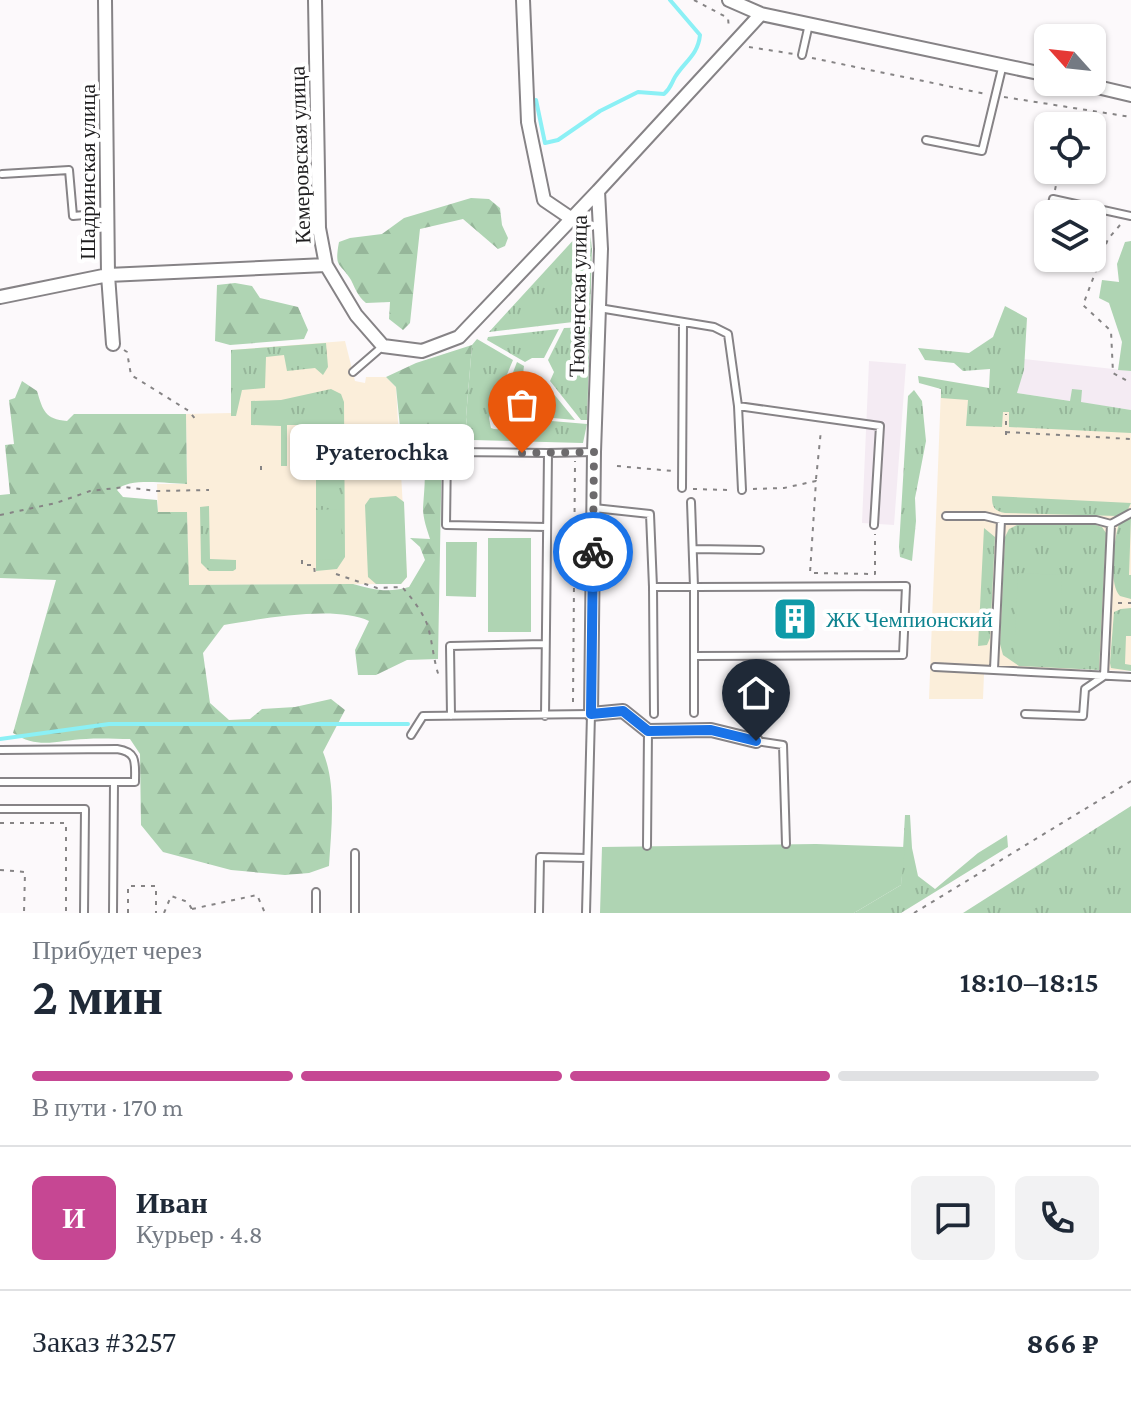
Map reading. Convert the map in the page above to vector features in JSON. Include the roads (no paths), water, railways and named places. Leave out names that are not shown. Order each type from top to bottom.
[{"type":"street","name":"Шадринская улица","points":[[105,0],[108,275],[113,344]]},
{"type":"street","name":"Кемеровская улица","points":[[315,0],[319,228],[326,265],[356,315],[383,346]]},
{"type":"street","name":"Тюменская улица","points":[[523,0],[528,122],[544,200],[572,219]]},
{"type":"street","points":[[729,0],[761,14],[1034,72]]},
{"type":"street","name":"Тюменская улица","points":[[591,714],[594,452],[601,249],[598,191],[761,14]]},
{"type":"street","points":[[1106,89],[1131,95]]},
{"type":"street","points":[[383,346],[422,351],[459,337],[598,191]]},
{"type":"street","points":[[0,297],[108,275],[326,265]]},
{"type":"street","points":[[591,714],[623,711],[648,731],[711,730],[756,741]]},
{"type":"lane","points":[[802,55],[809,24]]},
{"type":"lane","points":[[926,140],[982,151],[1003,64]]},
{"type":"lane","points":[[2,174],[69,170],[73,216],[107,213]]},
{"type":"lane","points":[[1106,210],[1130,215]]},
{"type":"lane","points":[[599,308],[714,327],[728,334],[738,406],[742,490]]},
{"type":"lane","points":[[682,488],[683,322]]},
{"type":"lane","points":[[353,372],[383,346]]},
{"type":"lane","points":[[738,406],[880,426],[874,525]]},
{"type":"lane","points":[[547,527],[446,525],[447,452],[594,452]]},
{"type":"lane","points":[[545,716],[548,453]]},
{"type":"lane","points":[[691,502],[694,713]]},
{"type":"lane","points":[[594,508],[650,514],[654,714]]},
{"type":"lane","points":[[946,516],[985,516],[1001,520],[1096,520],[1111,524],[1131,513]]},
{"type":"lane","points":[[994,669],[1001,520]]},
{"type":"lane","points":[[1104,676],[1111,524]]},
{"type":"lane","points":[[693,549],[760,550]]},
{"type":"lane","points":[[653,587],[906,586],[903,655],[694,656]]},
{"type":"lane","points":[[451,716],[450,646],[545,644]]},
{"type":"lane","points":[[935,667],[1131,677]]},
{"type":"lane","points":[[1025,714],[1083,716],[1085,689],[1104,676]]},
{"type":"lane","points":[[411,735],[423,716],[591,714],[586,913]]},
{"type":"lane","points":[[647,846],[648,731]]},
{"type":"lane","points":[[756,741],[783,745],[786,844]]},
{"type":"lane","points":[[0,750],[117,749],[131,752],[135,758],[135,782],[0,782]]},
{"type":"lane","points":[[113,913],[114,782]]},
{"type":"lane","points":[[0,809],[85,809],[84,913]]},
{"type":"lane","points":[[355,853],[355,913]]},
{"type":"lane","points":[[539,913],[540,857],[587,858]]},
{"type":"lane","points":[[316,892],[316,913]]},
{"type":"waterway","points":[[536,100],[545,143],[558,140],[600,111],[638,92],[664,94],[694,53],[700,35],[670,0]]},
{"type":"waterway","points":[[0,739],[109,724],[408,724]]},
{"type":"place","name":"Pyaterochka","points":[[522,453]]},
{"type":"place","name":"ЖК Чемпионский","points":[[795,619]]}]
